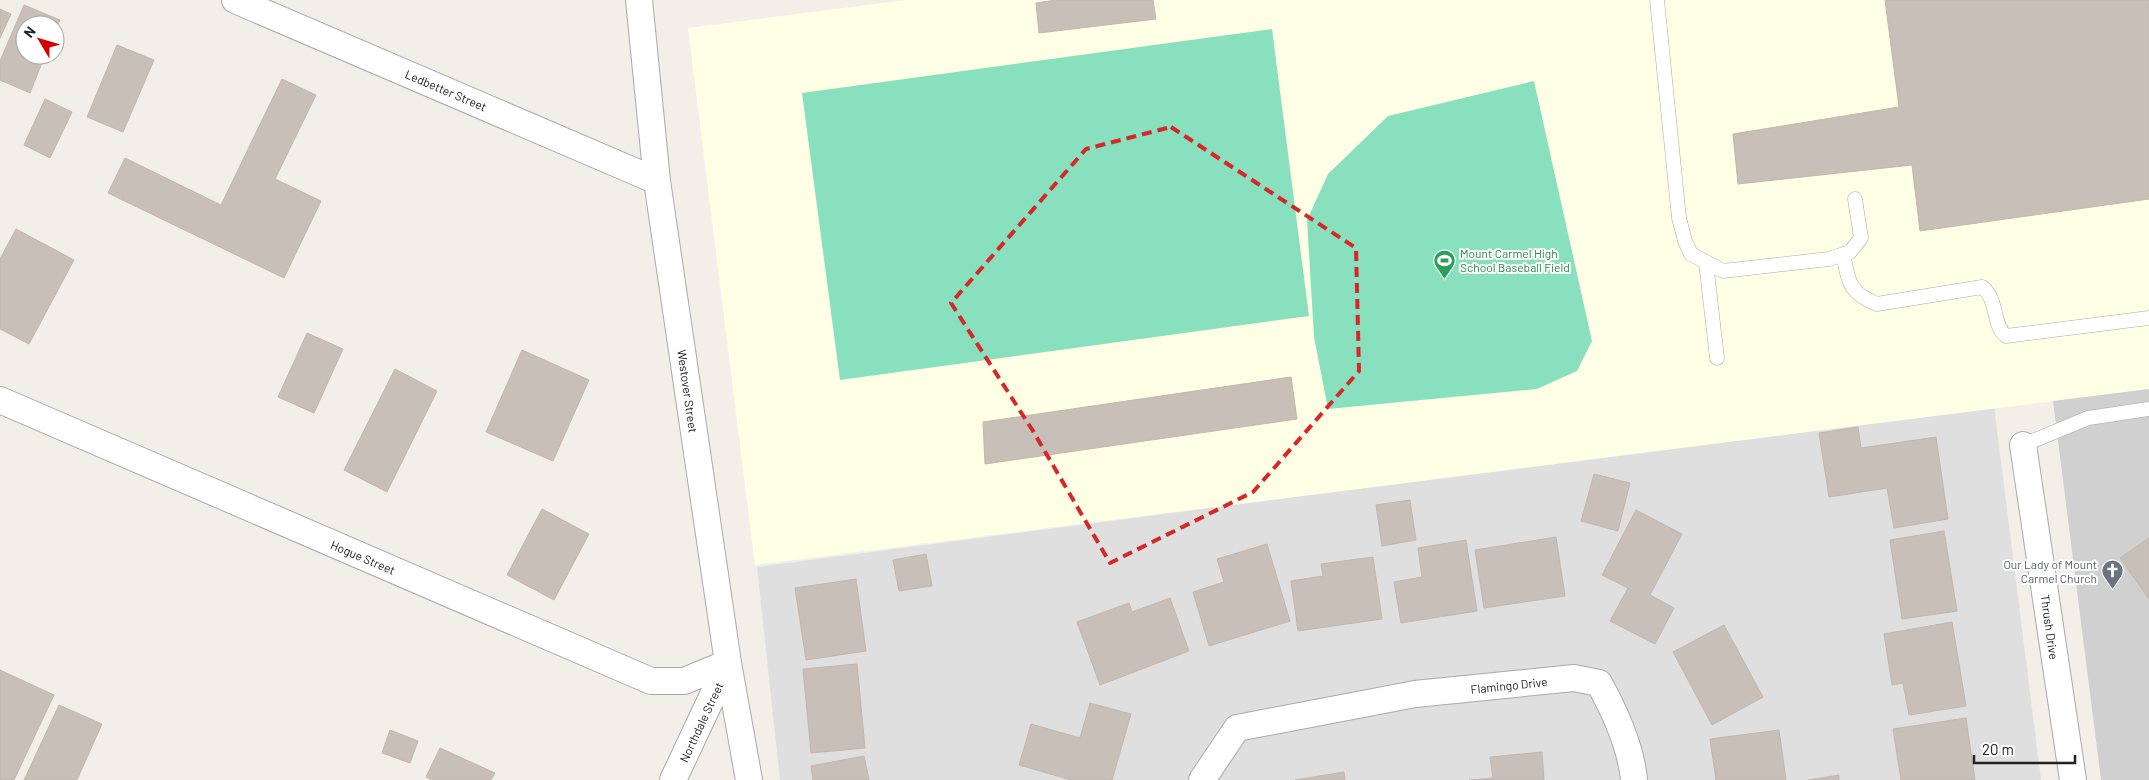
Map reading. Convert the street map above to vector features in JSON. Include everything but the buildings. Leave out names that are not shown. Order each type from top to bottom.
[{"type":"street","name":"Ledbetter Street","points":[[235,0],[657,181]]},
{"type":"street","name":"Westover Street","points":[[638,0],[657,181],[728,663],[749,780]]},
{"type":"street","name":"Hogue Street","points":[[0,400],[651,681],[684,682],[728,663]]},
{"type":"street","name":"Thrush Drive","points":[[2024,445],[2073,780]]},
{"type":"street","name":"Northdale Street","points":[[673,780],[728,663]]},
{"type":"street","name":"Flamingo Drive","points":[[1202,780],[1238,728],[1415,694],[1574,678],[1599,683],[1612,707],[1632,764],[1634,780]]},
{"type":"lane","points":[[1657,0],[1679,218],[1691,254],[1723,271],[1829,259],[1850,252],[1861,238],[1855,199]]},
{"type":"lane","points":[[1843,254],[1850,285],[1877,304],[1982,287],[1992,300],[2002,331],[2006,336],[2149,318]]},
{"type":"lane","points":[[1706,263],[1717,358]]},
{"type":"lane","points":[[2024,445],[2088,418],[2149,409]]},
{"type":"highlighted area","points":[[1171,127],[1356,248],[1359,371],[1253,492],[1110,563],[1033,431],[951,303],[1086,149]]},
{"type":"shaded area","points":[[906,0],[2149,0],[2149,389],[755,565],[688,28]]},
{"type":"shaded area","name":"Our Lady of Mount Carmel Church","points":[[2149,389],[2149,780],[2101,780],[2053,401]]},
{"type":"shaded area","points":[[1994,406],[2041,780],[780,780],[757,567]]},
{"type":"green space","points":[[1272,29],[1309,316],[840,380],[802,93]]},
{"type":"green space","name":"Mount Carmel High School Baseball Field","points":[[1534,81],[1592,341],[1577,371],[1537,389],[1328,409],[1314,337],[1307,220],[1328,174],[1388,116]]},
{"type":"place","name":"Mount Carmel High School Baseball Field","points":[[1444,279]]},
{"type":"place","name":"Our Lady of Mount Carmel Church","points":[[2113,590]]}]
